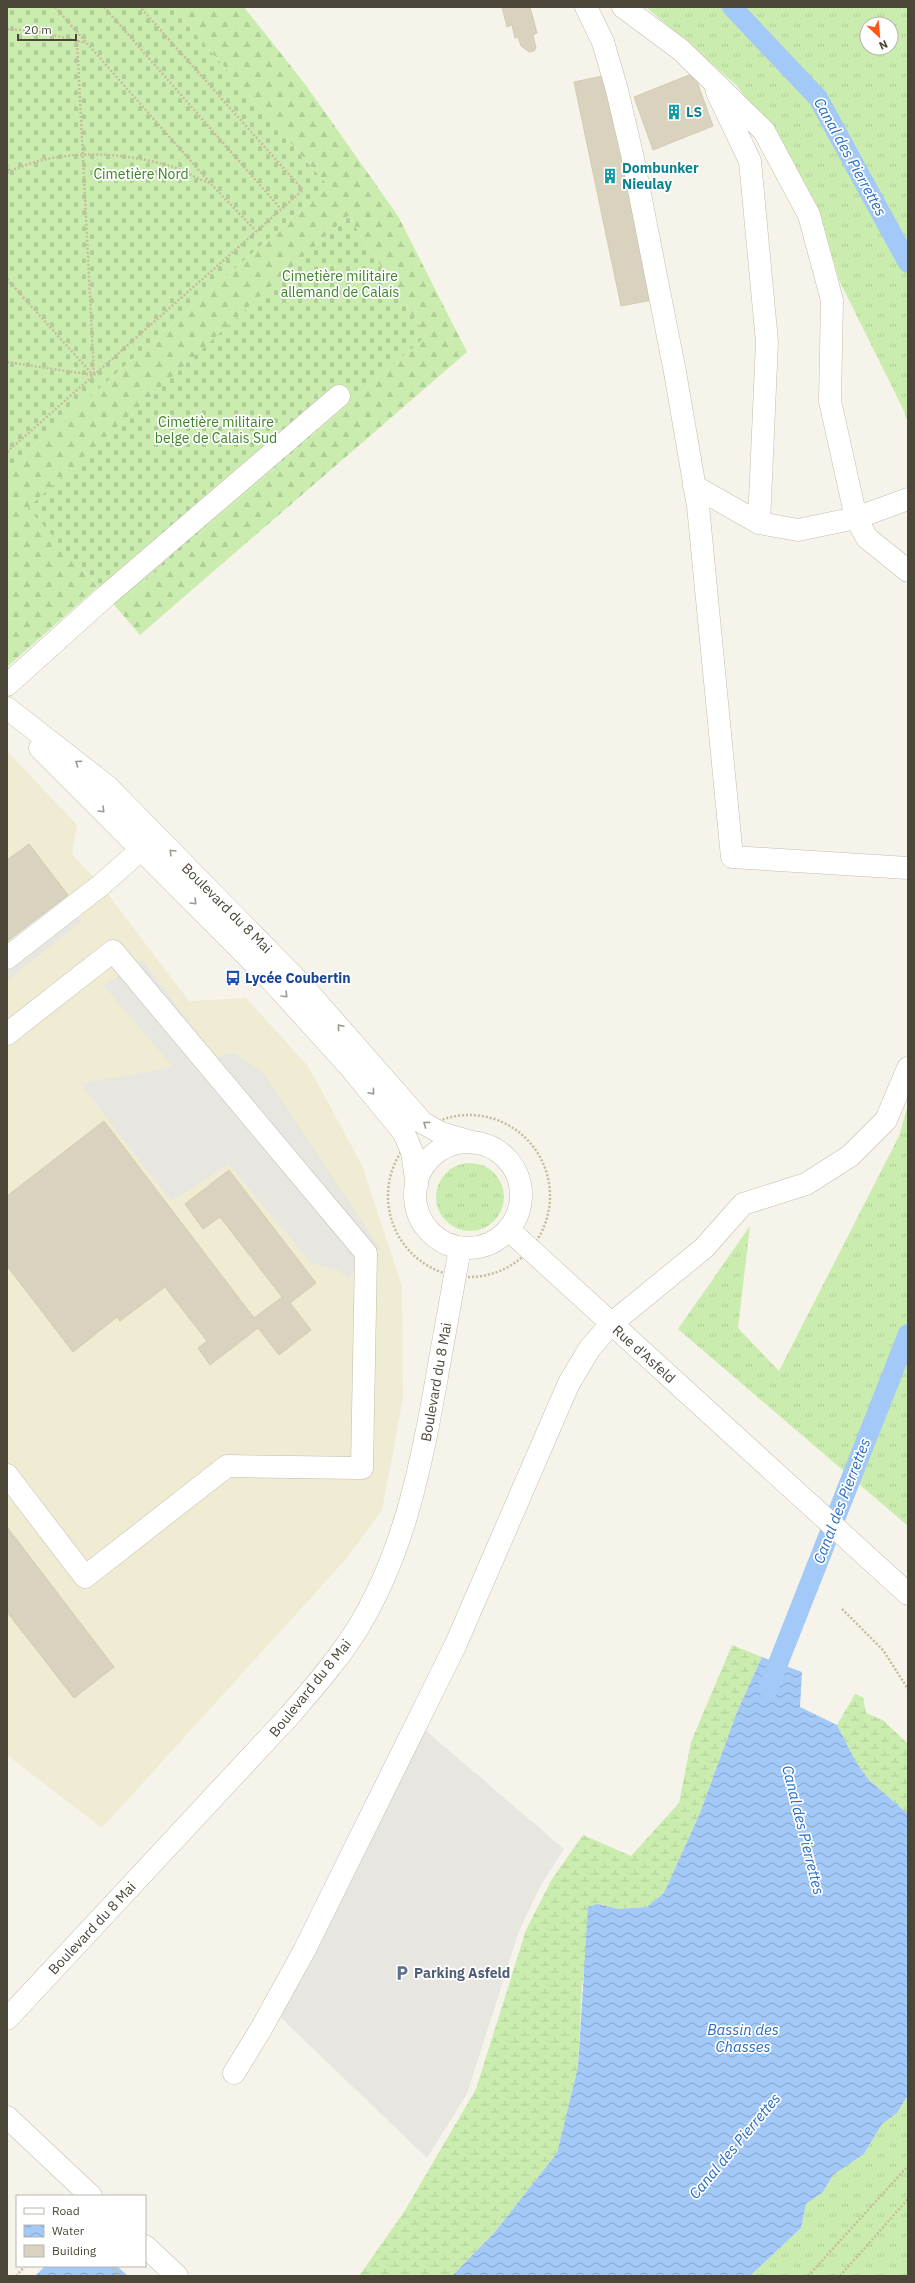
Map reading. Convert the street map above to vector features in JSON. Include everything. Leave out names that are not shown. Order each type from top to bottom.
[{"type":"street","points":[[586,7],[603,42],[618,90],[675,372],[694,486],[732,857],[908,868]]},
{"type":"street","points":[[623,7],[681,50],[764,131],[809,215],[832,300],[830,401],[856,518],[867,538],[908,571]]},
{"type":"street","points":[[710,79],[750,161],[767,342],[759,522]]},
{"type":"street","points":[[7,685],[107,595],[339,396]]},
{"type":"street","points":[[694,486],[759,522],[798,530],[856,518],[908,499]]},
{"type":"street","name":"Boulevard du 8 Mai","points":[[7,708],[44,739],[95,775],[149,843],[378,1100],[398,1124],[408,1142],[414,1160],[417,1185]]},
{"type":"street","name":"Boulevard du 8 Mai","points":[[7,712],[44,753],[149,843],[302,984],[414,1114],[428,1126],[451,1137],[474,1143]]},
{"type":"street","points":[[7,958],[101,885],[149,843]]},
{"type":"street","points":[[7,1034],[113,951],[366,1253],[362,1468],[227,1466],[85,1576],[7,1475]]},
{"type":"street","points":[[234,2073],[265,2023],[304,1951],[455,1646],[569,1383],[590,1348],[611,1324],[704,1248],[743,1204],[806,1184],[850,1156],[886,1120],[908,1068]]},
{"type":"street","points":[[460,1143],[474,1143],[488,1146],[501,1153],[511,1163],[518,1176],[521,1190],[521,1204],[517,1217],[509,1230],[499,1239],[487,1245],[474,1248],[460,1248],[440,1240],[425,1226],[416,1206],[417,1185],[425,1165],[440,1151],[460,1143]]},
{"type":"street","name":"Rue d'Asfeld","points":[[509,1230],[908,1594]]},
{"type":"street","name":"Boulevard du 8 Mai","points":[[7,2019],[290,1715],[317,1683],[356,1630],[391,1561],[411,1504],[423,1453],[460,1248]]},
{"type":"street","points":[[7,2117],[91,2195]]},
{"type":"street","points":[[146,2247],[177,2276]]},
{"type":"path","points":[[55,7],[212,184],[256,231]]},
{"type":"path","points":[[104,7],[281,209]]},
{"type":"path","points":[[7,452],[303,190],[140,7]]},
{"type":"path","points":[[7,29],[36,31],[87,43]]},
{"type":"path","points":[[77,40],[94,375]]},
{"type":"path","points":[[7,165],[8,172],[46,160],[83,155],[128,156],[171,166],[212,184]]},
{"type":"path","points":[[7,280],[94,375]]},
{"type":"path","points":[[7,362],[94,375]]},
{"type":"path","points":[[458,1115],[476,1115],[492,1118],[508,1124],[522,1134],[534,1147],[547,1172],[550,1195],[549,1212],[544,1228],[530,1249],[514,1263],[491,1274],[473,1277],[455,1276],[438,1271],[422,1262],[408,1250],[398,1236],[391,1219],[387,1201],[388,1183],[393,1166],[408,1142],[428,1126],[442,1119],[458,1115]]},
{"type":"path","points":[[842,1609],[883,1650],[908,1689]]},
{"type":"path","points":[[808,2276],[908,2166]]},
{"type":"path","points":[[840,2276],[908,2199]]},
{"type":"path","points":[[16,2276],[24,2267]]},
{"type":"path","points":[[111,2267],[121,2276]]},
{"type":"shaded area","points":[[7,751],[77,825],[72,854],[101,885],[189,1001],[246,998],[308,1066],[362,1165],[402,1286],[403,1398],[382,1510],[347,1558],[102,1828],[7,1755]]},
{"type":"shaded area","points":[[64,897],[82,921],[7,981],[7,941]]},
{"type":"shaded area","points":[[142,960],[216,1057],[235,1053],[265,1075],[380,1249],[347,1278],[338,1270],[311,1263],[229,1164],[171,1201],[81,1084],[173,1067],[104,986]]},
{"type":"shaded area","name":"Parking Asfeld","points":[[424,1729],[564,1849],[541,1885],[519,1931],[467,2094],[427,2158],[277,2014]]},
{"type":"green space","name":"Cimetière Nord","points":[[7,7],[172,7],[328,186],[7,470]]},
{"type":"green space","points":[[172,7],[244,7],[305,84],[398,216],[467,352],[140,635],[116,607],[426,336],[348,216],[29,508],[98,587],[7,667],[7,470],[328,186]]},
{"type":"green space","points":[[646,7],[908,7],[908,423],[903,409],[839,280],[822,221],[785,147],[736,85]]},
{"type":"green space","name":"Cimetière militaire belge de Calais Sud","points":[[348,216],[426,336],[116,607],[28,508]]},
{"type":"green space","points":[[908,1105],[908,1526],[678,1329],[750,1226],[738,1328],[779,1371],[899,1136]]},
{"type":"green space","points":[[463,1163],[477,1163],[489,1168],[499,1178],[504,1190],[504,1204],[499,1216],[489,1226],[477,1231],[463,1231],[451,1226],[441,1216],[436,1204],[436,1190],[441,1178],[451,1168]]},
{"type":"green space","points":[[732,1645],[762,1657],[737,1712],[700,1813],[664,1893],[647,1907],[619,1909],[597,1904],[582,1984],[578,2067],[557,2153],[494,2233],[452,2276],[359,2276],[404,2212],[476,2089],[526,1930],[552,1879],[583,1835],[631,1856],[679,1803],[691,1742]]},
{"type":"green space","points":[[855,1694],[863,1697],[866,1713],[883,1720],[908,1744],[908,1814],[869,1780],[856,1762],[837,1725]]},
{"type":"green space","points":[[908,2095],[908,2276],[750,2276],[801,2228],[806,2204],[823,2192],[833,2175],[864,2154],[882,2124],[897,2113]]},
{"type":"water","name":"Bassin des Chasses","points":[[762,1657],[802,1672],[800,1707],[837,1725],[856,1762],[869,1780],[908,1814],[908,2095],[897,2113],[882,2124],[864,2154],[833,2175],[823,2192],[806,2204],[801,2228],[750,2276],[452,2276],[494,2233],[557,2153],[578,2067],[588,1907],[597,1904],[619,1909],[647,1907],[664,1893],[700,1813],[737,1712]]},
{"type":"water","points":[[44,2267],[118,2267],[128,2276],[35,2276]]},
{"type":"building","points":[[502,7],[530,7],[537,33],[533,35],[536,48],[534,51],[529,52],[521,46],[518,37],[515,38],[512,25],[507,27]]},
{"type":"building","name":"LS","points":[[694,73],[713,126],[653,150],[634,97]]},
{"type":"building","name":"Dombunker Nieulay","points":[[607,75],[652,300],[621,306],[574,82]]},
{"type":"building","points":[[29,844],[68,895],[7,941],[7,860]]},
{"type":"building","points":[[104,1121],[254,1318],[282,1297],[220,1217],[203,1229],[185,1204],[229,1170],[316,1283],[290,1303],[311,1330],[279,1355],[258,1328],[210,1365],[198,1348],[207,1341],[165,1287],[120,1321],[117,1317],[73,1352],[7,1266],[7,1196]]},
{"type":"building","points":[[7,1527],[114,1667],[74,1698],[7,1612]]},
{"type":"waterway","name":"Canal des Pierrettes","points":[[732,7],[818,98],[908,263]]},
{"type":"waterway","name":"Canal des Pierrettes","points":[[768,1689],[908,1334]]},
{"type":"place","name":"LS","points":[[674,112]]},
{"type":"place","name":"Dombunker Nieulay","points":[[610,176]]},
{"type":"place","name":"Lycée Coubertin","points":[[233,978]]},
{"type":"place","name":"Parking Asfeld","points":[[402,1973]]},
{"type":"park label","name":"Cimetière militaire allemand de Calais","points":[[340,284]]}]
